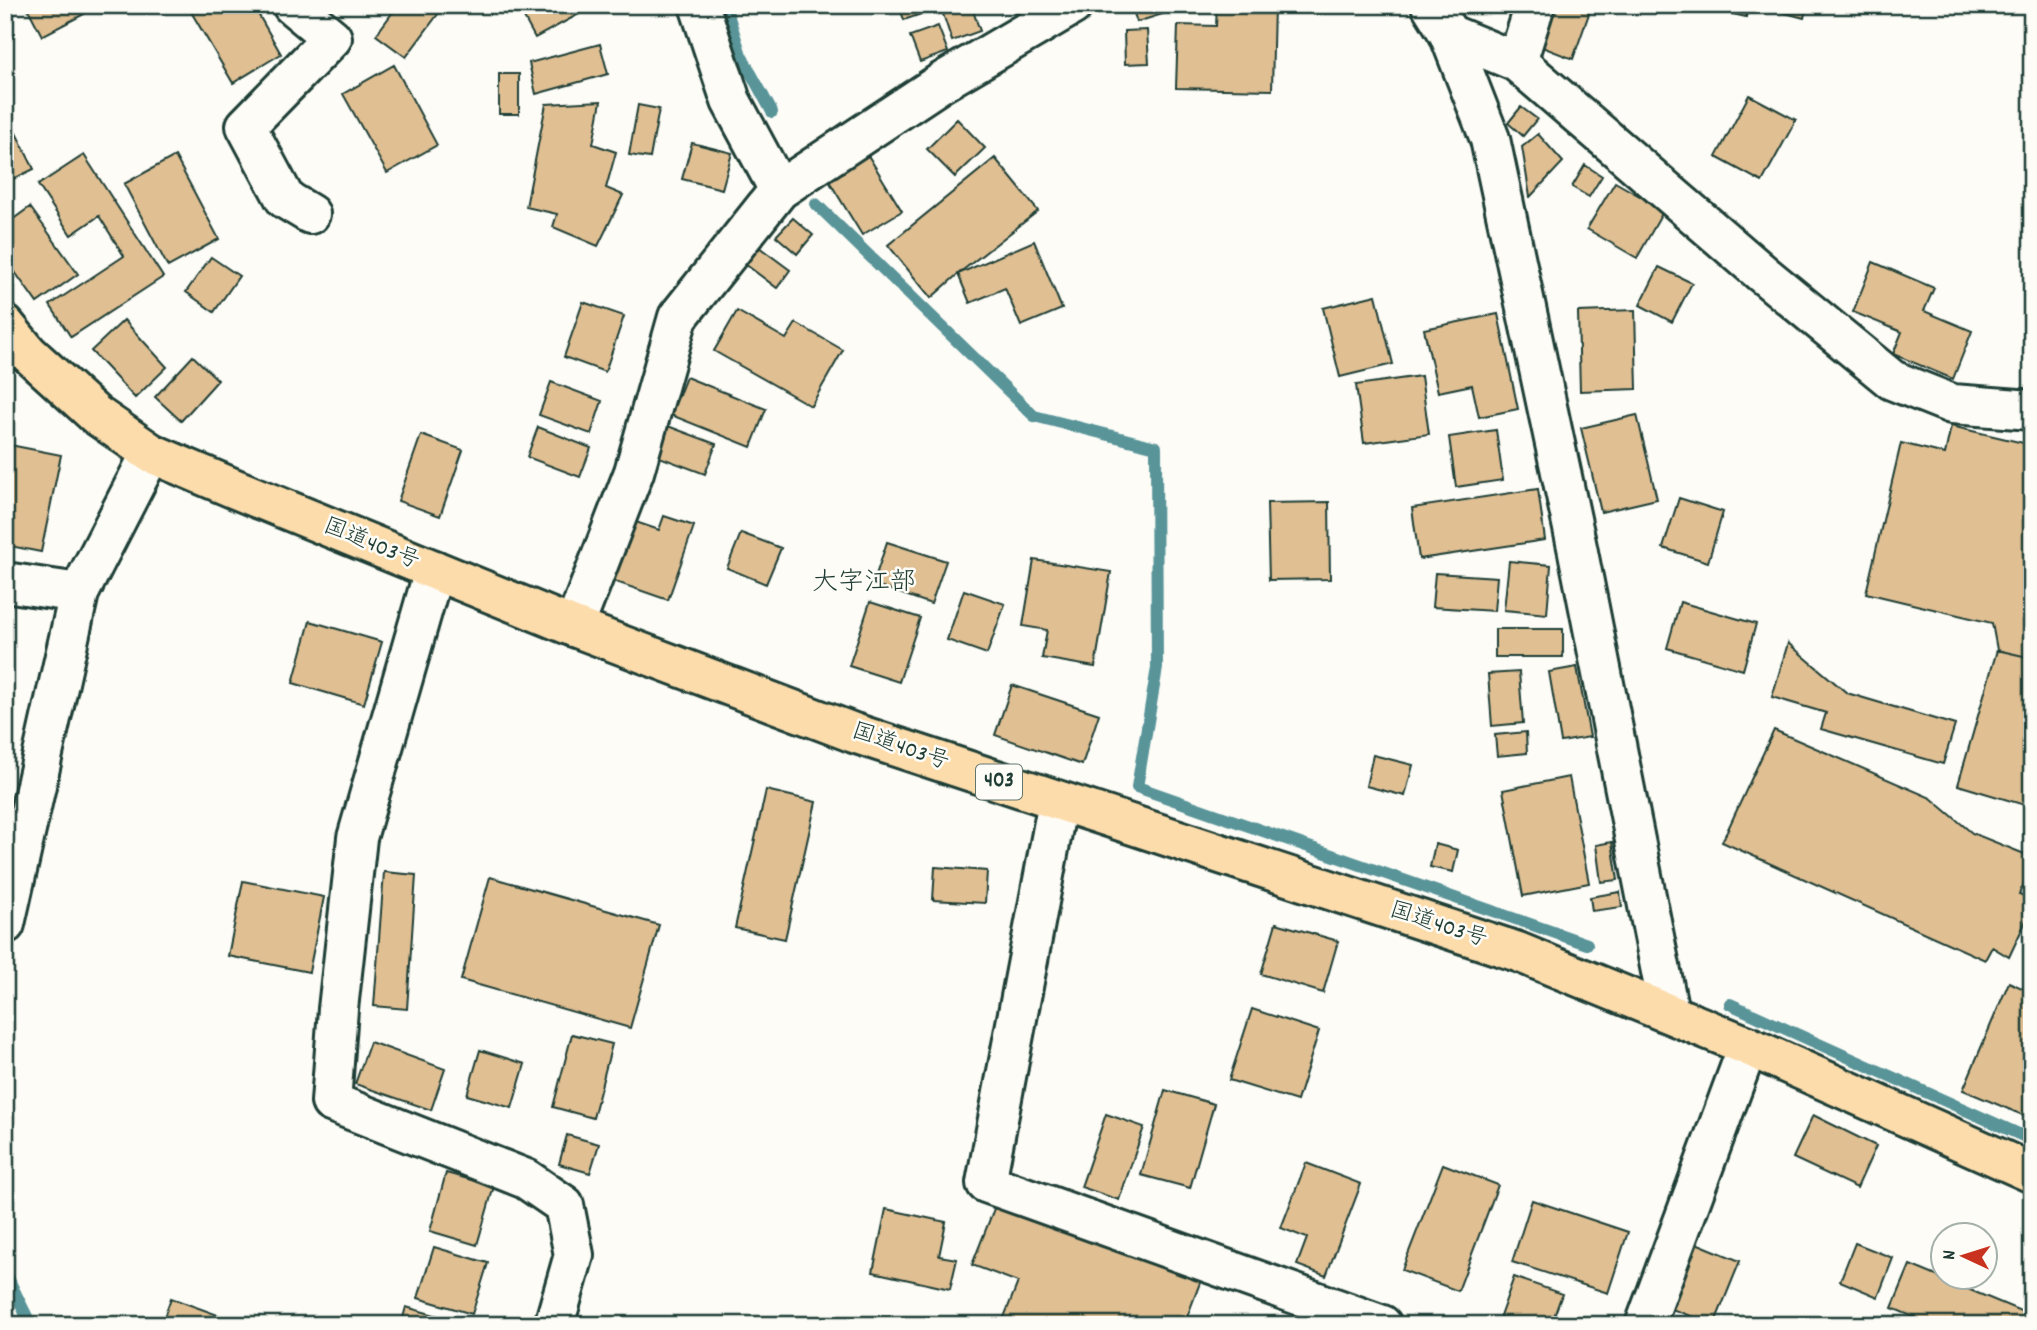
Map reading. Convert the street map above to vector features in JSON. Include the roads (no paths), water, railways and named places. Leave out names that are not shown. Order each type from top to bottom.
[{"type":"highway","name":"国道403号","points":[[5,325],[28,354],[96,415],[151,453],[574,627],[854,733],[1518,951],[1748,1046],[2032,1173]]},
{"type":"street","points":[[292,5],[332,38],[246,126],[285,199],[310,214]]},
{"type":"street","points":[[699,5],[731,101],[779,190]]},
{"type":"street","points":[[574,627],[634,472],[678,317],[779,190],[942,82],[1073,5]]},
{"type":"street","points":[[1517,62],[1535,5]]},
{"type":"street","points":[[1440,20],[1517,62],[1753,265],[1892,380],[1952,404],[2032,410]]},
{"type":"street","points":[[1440,20],[1490,139],[1577,547],[1669,1012]]},
{"type":"street","points":[[5,924],[79,593],[151,453]]},
{"type":"street","points":[[433,570],[357,838],[338,1009],[331,1102],[526,1179],[565,1205],[574,1255],[554,1325]]},
{"type":"street","points":[[5,582],[79,593]]},
{"type":"street","points":[[1058,801],[986,1183],[1382,1325]]},
{"type":"street","points":[[1644,1325],[1748,1046]]},
{"type":"waterway","points":[[725,5],[741,55],[772,112]]},
{"type":"waterway","points":[[816,204],[1034,416],[1156,447],[1157,668],[1137,787],[1587,944]]},
{"type":"waterway","points":[[1730,1004],[2032,1140]]},
{"type":"waterway","points":[[5,1272],[31,1325]]},
{"type":"district","name":"大字江部","points":[[864,583]]}]
